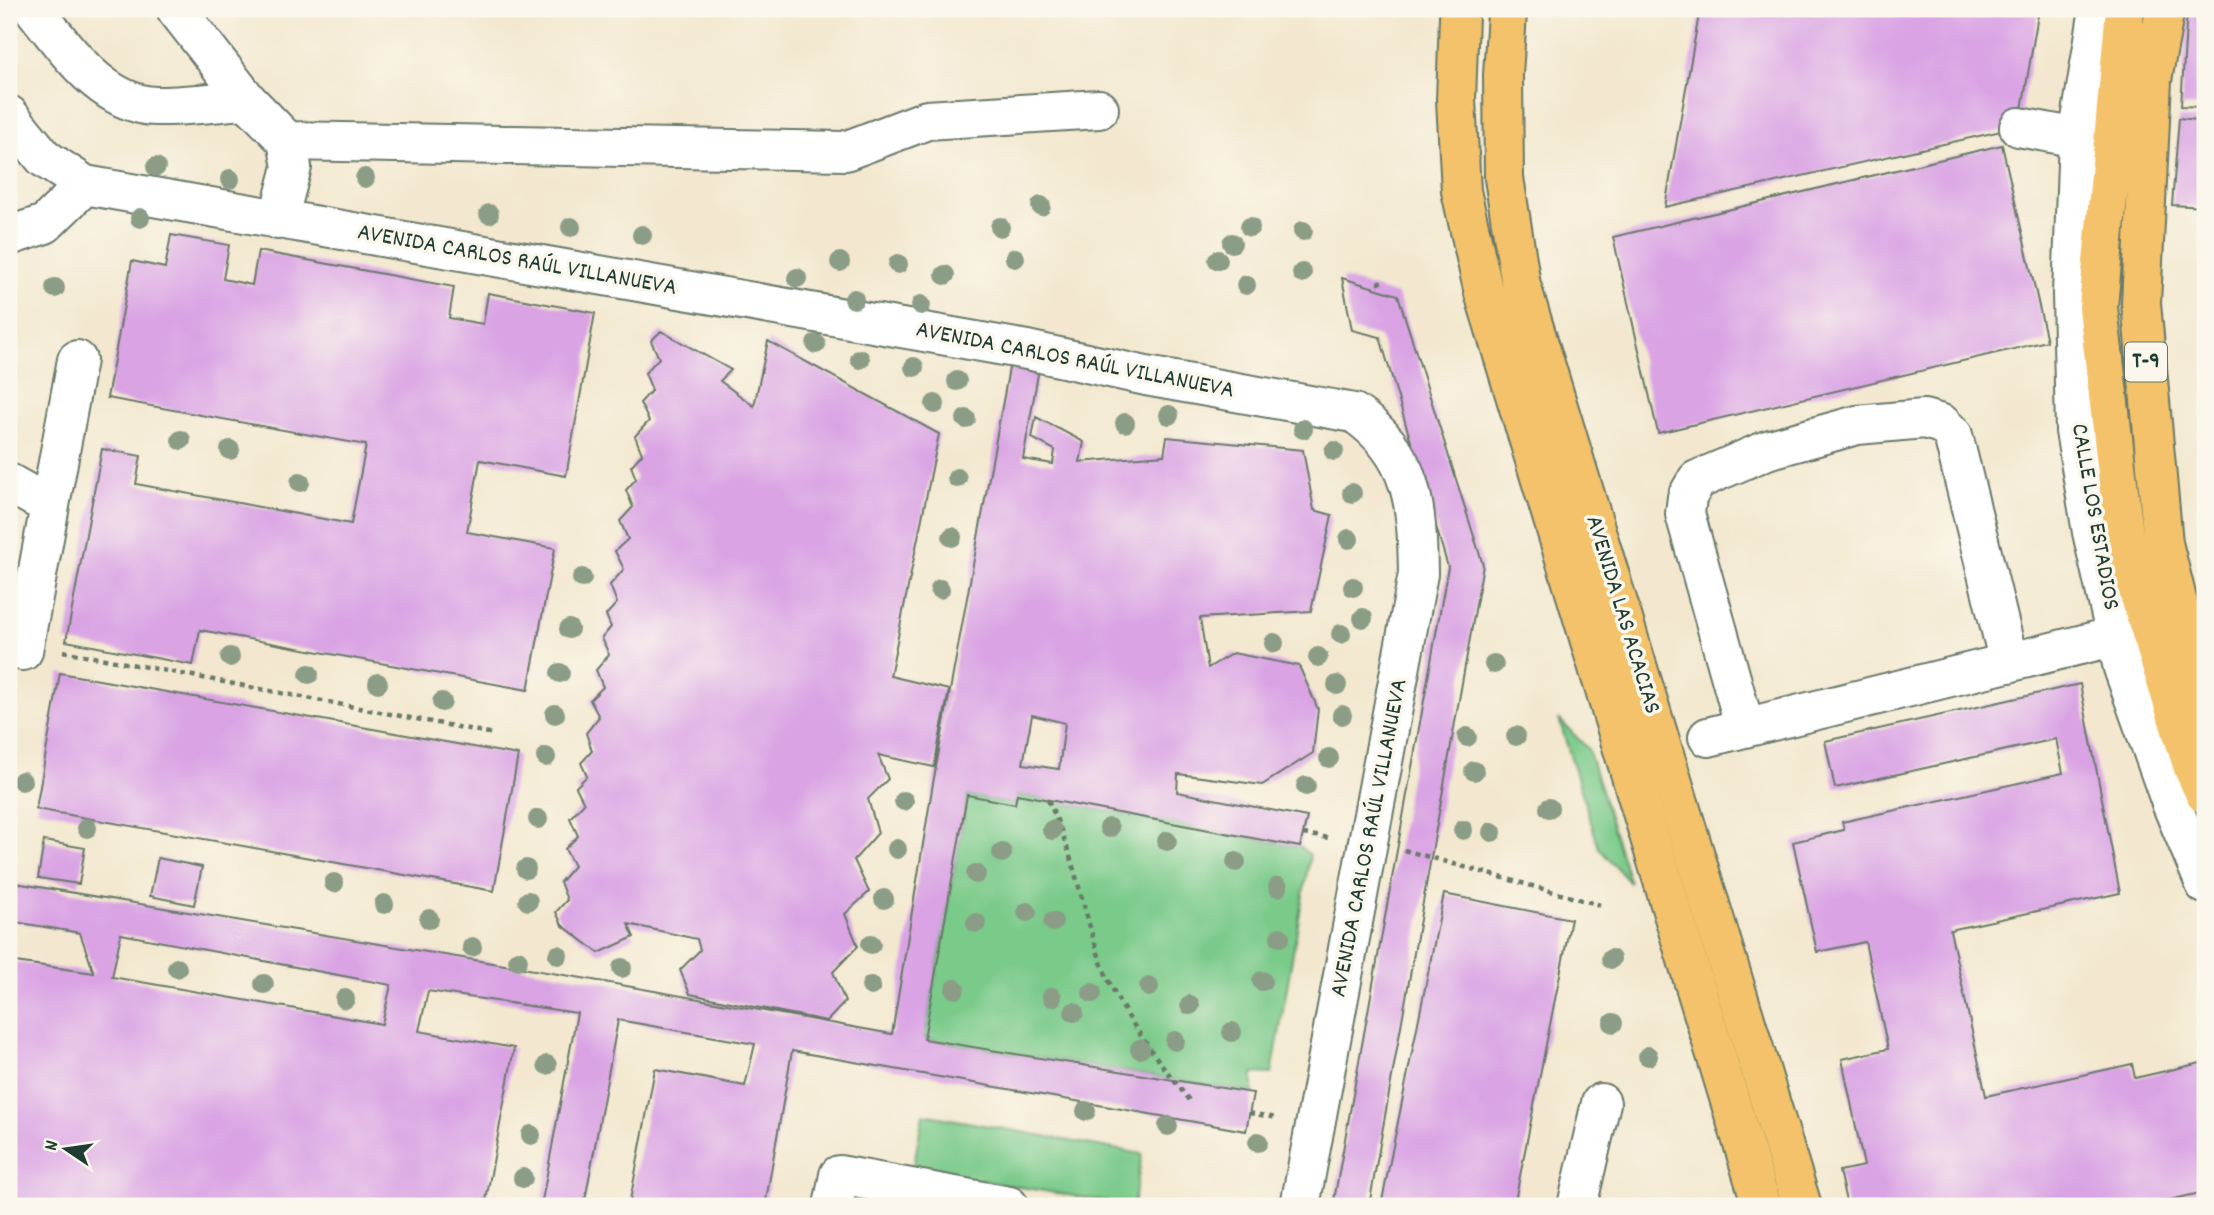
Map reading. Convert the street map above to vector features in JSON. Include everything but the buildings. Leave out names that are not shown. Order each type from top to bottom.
[{"type":"main road","points":[[2125,9],[2098,307],[2126,552],[2193,768],[2205,794]]},
{"type":"main road","name":"T-9","points":[[2165,9],[2152,79],[2141,303],[2163,543],[2205,711]]},
{"type":"main road","name":"AVENIDA LAS ACACIAS","points":[[1507,13],[1503,75],[1504,178],[1521,285],[1802,1206]]},
{"type":"main road","name":"AVENIDA LAS ACACIAS","points":[[1459,16],[1456,100],[1461,191],[1484,293],[1762,1206]]},
{"type":"street","points":[[34,9],[74,59],[113,93],[146,106],[247,100]]},
{"type":"street","points":[[176,9],[247,100],[287,141],[292,167],[278,220]]},
{"type":"street","name":"CALLE LOS ESTADIOS","points":[[2099,9],[2078,138],[2072,294],[2075,431],[2092,532],[2123,668],[2171,803],[2205,884]]},
{"type":"street","points":[[287,141],[845,151],[927,120],[1099,109]]},
{"type":"street","name":"AVENIDA CARLOS RAÚL VILLANUEVA","points":[[9,115],[44,158],[85,185],[1027,350],[1146,376],[1354,413],[1376,428],[1396,452],[1409,486],[1417,528],[1418,574],[1300,1206]]},
{"type":"street","points":[[2019,127],[2078,138]]},
{"type":"street","points":[[9,236],[45,224],[85,185]]},
{"type":"street","points":[[23,648],[77,360]]},
{"type":"street","points":[[1745,728],[1685,514],[1687,497],[1697,480],[1767,450],[1857,425],[1924,419],[1942,424],[1953,435],[2009,663]]},
{"type":"street","points":[[9,483],[50,506]]},
{"type":"street","points":[[1708,737],[2116,636]]},
{"type":"street","points":[[1577,1206],[1601,1103]]},
{"type":"street","points":[[833,1206],[839,1175],[1009,1206]]},
{"type":"path","points":[[1379,280],[1382,290]]},
{"type":"path","points":[[23,648],[494,734]]},
{"type":"path","points":[[1048,800],[1065,835],[1098,954],[1113,987],[1129,1020],[1191,1103]]},
{"type":"path","points":[[1303,834],[1413,851],[1600,905]]},
{"type":"green space","points":[[1559,719],[1588,749],[1630,883],[1599,848]]},
{"type":"green space","points":[[1017,794],[1300,847],[1310,855],[1272,1074],[1253,1073],[1253,1093],[924,1039],[967,795],[1015,804]]},
{"type":"green space","points":[[923,1114],[1142,1154],[1133,1206],[913,1169]]}]
